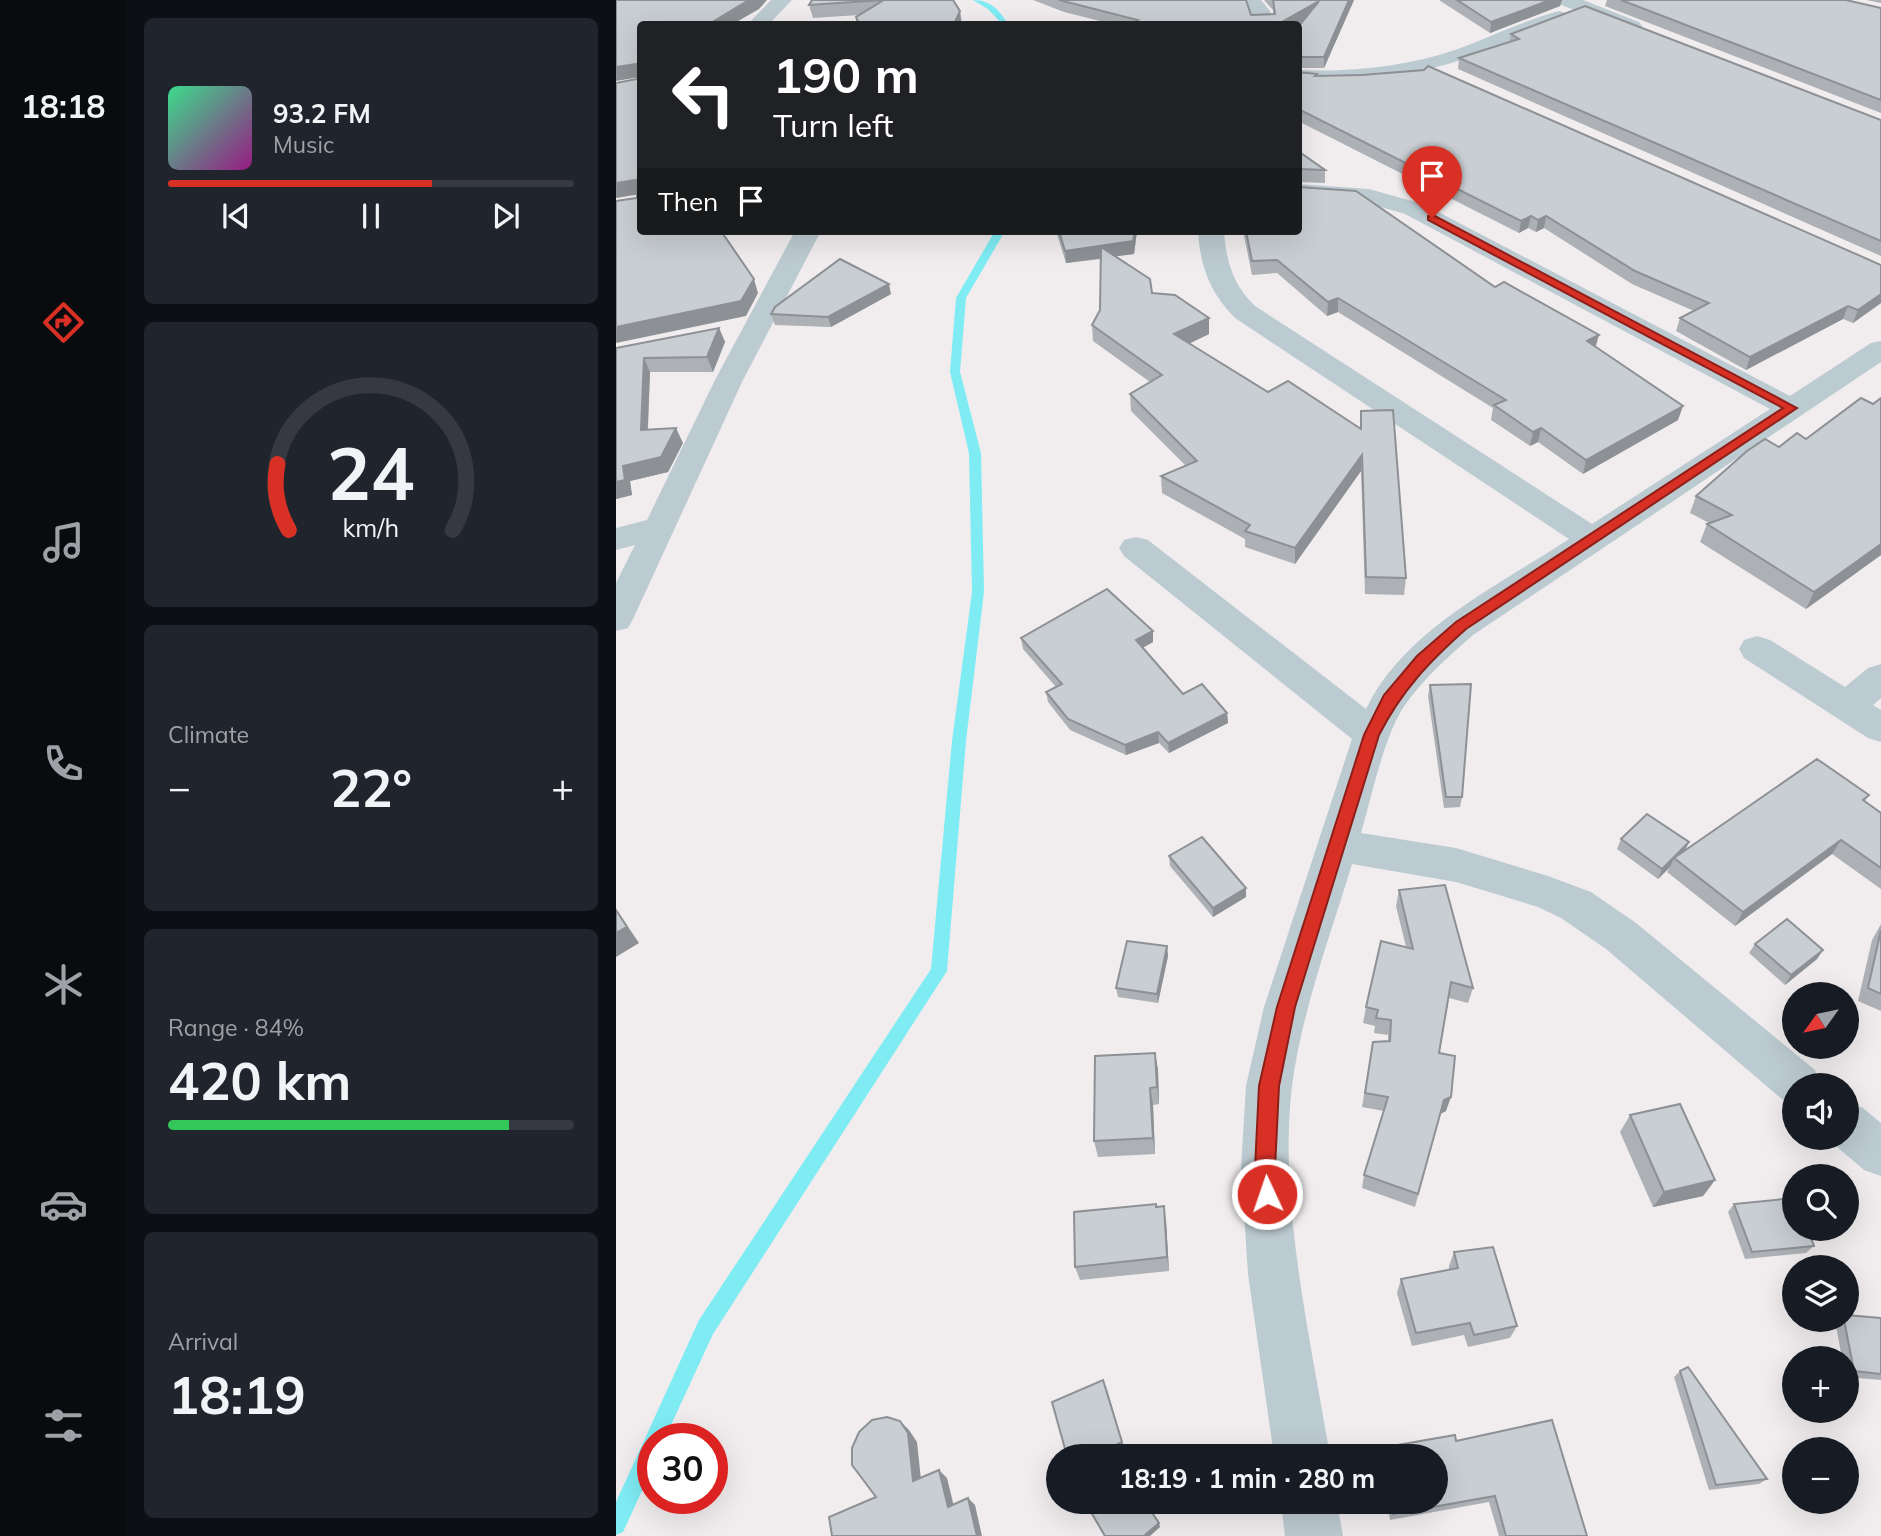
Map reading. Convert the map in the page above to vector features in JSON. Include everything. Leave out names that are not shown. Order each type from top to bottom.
[{"type":"street","points":[[761,21],[782,0]]},
{"type":"street","points":[[1251,0],[1260,12],[1262,21]]},
{"type":"street","points":[[1302,76],[1361,78],[1428,67],[1584,2],[1645,31]]},
{"type":"street","points":[[1428,67],[1452,78]]},
{"type":"street","points":[[1302,191],[1369,196],[1414,209],[1791,408]]},
{"type":"street","points":[[616,619],[729,380],[806,235]]},
{"type":"street","points":[[1210,235],[1213,261],[1219,279],[1231,300],[1245,313],[1591,539]]},
{"type":"street","points":[[721,332],[761,324]]},
{"type":"street","points":[[1300,1444],[1275,1274],[1265,1168],[1269,1086],[1286,1007],[1336,845],[1371,735],[1390,699],[1422,660],[1461,625],[1881,349]]},
{"type":"street","points":[[616,539],[658,528]]},
{"type":"street","points":[[1136,548],[1371,735]]},
{"type":"street","points":[[1757,649],[1881,728]]},
{"type":"street","points":[[1847,706],[1881,677]]},
{"type":"street","points":[[1336,845],[1456,865],[1548,893],[1576,905],[1621,936],[1785,1073]]},
{"type":"street","points":[[1859,1135],[1881,1153]]},
{"type":"street","points":[[1311,1514],[1314,1536]]},
{"type":"building","points":[[616,0],[749,0],[714,21],[637,21],[637,64],[616,67]]},
{"type":"building","points":[[812,0],[884,0],[809,5]]},
{"type":"building","points":[[884,0],[953,0],[960,11],[955,21],[858,21],[856,17]]},
{"type":"building","points":[[1059,0],[1246,0],[1251,15],[1275,14],[1273,0],[1349,0],[1324,57],[1302,57],[1302,22],[1319,1],[1283,21],[1138,20]]},
{"type":"building","points":[[1457,0],[1550,0],[1491,22]]},
{"type":"building","points":[[1621,0],[1846,0],[1881,8],[1881,100]]},
{"type":"building","points":[[1585,6],[1881,120],[1881,241],[1459,58],[1519,39],[1511,34]]},
{"type":"building","points":[[1428,66],[1881,265],[1881,294],[1858,310],[1848,306],[1750,357],[1680,318],[1709,303],[1635,271],[1546,216],[1538,220],[1531,216],[1521,221],[1302,111],[1302,72],[1317,74],[1315,76],[1424,70]]},
{"type":"building","points":[[637,79],[637,198],[636,180],[616,183],[616,83]]},
{"type":"building","points":[[1302,154],[1325,170],[1302,169]]},
{"type":"building","points":[[1302,187],[1356,191],[1495,287],[1504,282],[1599,335],[1587,341],[1683,406],[1586,460],[1541,428],[1533,432],[1494,405],[1506,400],[1338,298],[1328,302],[1277,260],[1252,261],[1247,235],[1302,235]]},
{"type":"building","points":[[637,198],[637,235],[724,235],[754,279],[741,301],[616,327],[616,201]]},
{"type":"building","points":[[1060,235],[1134,235],[1133,241],[1065,251]]},
{"type":"building","points":[[1101,247],[1150,279],[1152,293],[1175,295],[1209,318],[1174,334],[1268,392],[1288,381],[1361,429],[1361,411],[1393,410],[1406,578],[1366,577],[1362,455],[1295,548],[1245,531],[1250,525],[1161,476],[1197,461],[1130,394],[1162,375],[1092,325],[1100,310]]},
{"type":"building","points":[[840,259],[889,284],[828,317],[771,314],[775,307]]},
{"type":"building","points":[[719,328],[707,357],[644,358],[641,430],[676,428],[661,457],[623,466],[625,480],[616,482],[616,348]]},
{"type":"building","points":[[1861,398],[1873,404],[1881,398],[1881,544],[1814,592],[1707,524],[1732,515],[1696,496],[1747,451],[1765,439],[1779,447],[1797,433],[1806,439]]},
{"type":"building","points":[[1107,589],[1153,631],[1136,640],[1183,694],[1202,684],[1227,713],[1168,743],[1158,732],[1125,745],[1068,719],[1046,692],[1062,684],[1021,638]]},
{"type":"building","points":[[1471,684],[1462,797],[1446,797],[1430,685]]},
{"type":"building","points":[[1817,759],[1869,795],[1863,800],[1881,813],[1881,868],[1841,840],[1743,912],[1674,858]]},
{"type":"building","points":[[1647,814],[1689,842],[1662,869],[1621,839]]},
{"type":"building","points":[[1202,837],[1246,888],[1213,908],[1169,856]]},
{"type":"building","points":[[1445,885],[1473,988],[1451,982],[1439,1053],[1455,1056],[1451,1097],[1444,1100],[1418,1194],[1364,1175],[1388,1097],[1365,1093],[1373,1042],[1390,1041],[1391,1020],[1376,1018],[1378,1010],[1366,1007],[1381,941],[1413,949],[1399,890]]},
{"type":"building","points":[[616,910],[627,927],[616,933]]},
{"type":"building","points":[[1787,919],[1823,950],[1791,975],[1755,944]]},
{"type":"building","points":[[1881,930],[1881,994],[1868,988]]},
{"type":"building","points":[[1127,941],[1167,946],[1157,994],[1116,988]]},
{"type":"building","points":[[1155,1053],[1157,1087],[1150,1088],[1153,1138],[1094,1141],[1095,1056]]},
{"type":"building","points":[[1680,1104],[1715,1180],[1664,1192],[1630,1115]]},
{"type":"building","points":[[1782,1199],[1782,1241],[1812,1241],[1814,1246],[1752,1252],[1734,1204]]},
{"type":"building","points":[[1156,1204],[1156,1207],[1164,1206],[1167,1257],[1075,1267],[1074,1212]]},
{"type":"building","points":[[1493,1247],[1517,1326],[1474,1335],[1470,1323],[1416,1333],[1401,1279],[1458,1268],[1454,1252]]},
{"type":"building","points":[[1859,1316],[1881,1318],[1881,1374],[1859,1372],[1859,1346],[1849,1346],[1846,1332],[1859,1332]]},
{"type":"building","points":[[1688,1367],[1767,1479],[1716,1485],[1680,1371]]},
{"type":"building","points":[[1103,1380],[1122,1442],[1064,1444],[1052,1402]]},
{"type":"building","points":[[887,1417],[900,1421],[908,1433],[913,1481],[939,1470],[948,1507],[968,1498],[977,1536],[832,1536],[829,1517],[876,1497],[852,1465],[852,1448],[859,1432],[872,1420]]},
{"type":"building","points":[[1552,1420],[1587,1536],[1506,1536],[1495,1496],[1448,1504],[1448,1444],[1403,1444],[1455,1435],[1456,1441]]},
{"type":"building","points":[[1092,1514],[1153,1514],[1159,1523],[1144,1536],[1105,1536]]},
{"type":"waterway","points":[[977,0],[991,7],[1003,21]]},
{"type":"waterway","points":[[662,1423],[706,1327],[939,971],[959,741],[978,592],[975,453],[955,372],[961,298],[998,235]]},
{"type":"waterway","points":[[616,1525],[637,1479]]},
{"type":"route","points":[[1267,1194],[1265,1168],[1269,1086],[1286,1007],[1371,735],[1390,699],[1422,660],[1461,625],[1791,408],[1432,218]]}]
